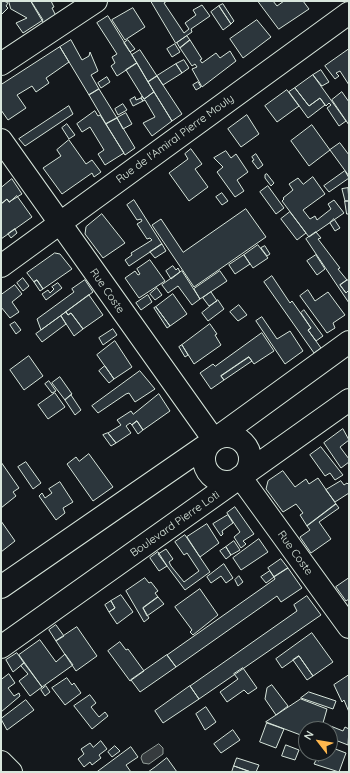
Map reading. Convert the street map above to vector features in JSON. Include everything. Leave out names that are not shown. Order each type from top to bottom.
[{"type":"street","points":[[1,64],[96,1]]},
{"type":"street","name":"Rue de l'Amiral Pierre Mouly","points":[[1,266],[349,13]]},
{"type":"street","name":"Rue Coste","points":[[1,140],[214,440]]},
{"type":"street","points":[[1,587],[214,440],[349,342]]},
{"type":"street","name":"Boulevard Pierre Loti","points":[[1,647],[349,400]]},
{"type":"street","points":[[228,436],[235,437],[246,446],[251,460],[246,473],[241,478],[226,482],[211,476],[206,469],[205,453],[214,440],[228,436]]},
{"type":"street","name":"Rue Coste","points":[[241,478],[349,627]]},
{"type":"street","points":[[1,762],[11,772]]},
{"type":"shaded area","points":[[159,744],[163,748],[163,754],[149,764],[143,763],[141,758],[142,755]]},
{"type":"building","points":[[4,1],[8,3],[6,6],[8,8],[1,15],[1,3]]},
{"type":"building","points":[[9,1],[31,1],[43,20],[23,33],[16,23],[27,18],[11,9]]},
{"type":"building","points":[[31,1],[51,1],[54,7],[52,8],[56,16],[44,23]]},
{"type":"building","points":[[151,1],[167,1],[164,3],[184,33],[189,29],[185,23],[196,15],[193,10],[202,5],[210,16],[191,29],[192,32],[176,43]]},
{"type":"building","points":[[258,1],[273,1],[277,6],[284,1],[303,1],[309,9],[279,29]]},
{"type":"building","points":[[223,4],[234,21],[231,24],[219,6]]},
{"type":"building","points":[[219,6],[231,24],[223,30],[211,12]]},
{"type":"building","points":[[133,8],[145,27],[125,40],[112,20]]},
{"type":"building","points":[[108,16],[137,63],[117,76],[111,66],[115,63],[112,57],[117,54],[97,23]]},
{"type":"building","points":[[257,20],[271,37],[243,58],[230,39]]},
{"type":"building","points":[[187,36],[190,40],[180,48],[177,43]]},
{"type":"building","points":[[71,40],[82,60],[89,56],[90,52],[98,71],[91,75],[99,89],[89,95],[60,47]]},
{"type":"building","points":[[128,40],[135,49],[130,52],[124,43]]},
{"type":"building","points":[[190,40],[202,59],[200,60],[202,63],[216,53],[220,58],[230,51],[236,61],[202,87],[192,69],[197,67],[195,64],[192,66],[180,48]]},
{"type":"building","points":[[175,44],[180,52],[172,57],[167,49]]},
{"type":"building","points":[[60,47],[69,62],[46,78],[49,83],[36,92],[32,86],[17,95],[26,108],[8,120],[1,110],[1,85]]},
{"type":"building","points":[[349,49],[349,85],[340,71],[336,73],[339,76],[335,79],[325,66]]},
{"type":"building","points":[[140,50],[157,76],[148,82],[132,55]]},
{"type":"building","points":[[184,60],[189,68],[182,73],[176,64]]},
{"type":"building","points":[[137,63],[154,92],[144,99],[126,70]]},
{"type":"building","points":[[176,64],[182,73],[163,85],[157,76]]},
{"type":"building","points":[[321,70],[329,82],[322,86],[313,75]]},
{"type":"building","points":[[313,75],[346,121],[339,126],[327,108],[331,105],[329,103],[326,106],[320,98],[309,106],[295,88]]},
{"type":"building","points":[[157,76],[182,114],[172,121],[148,82]]},
{"type":"building","points":[[107,77],[110,82],[101,88],[98,83]]},
{"type":"building","points":[[198,82],[201,87],[196,90],[193,85]]},
{"type":"building","points":[[295,88],[309,106],[320,98],[325,105],[308,118],[289,92]]},
{"type":"building","points":[[99,89],[117,118],[106,124],[89,95]]},
{"type":"building","points":[[287,90],[299,106],[277,122],[265,106]]},
{"type":"building","points":[[154,92],[172,121],[152,136],[143,123],[155,117],[145,100],[143,101],[141,98],[142,96],[144,99]]},
{"type":"building","points":[[342,92],[349,102],[349,125],[332,100]]},
{"type":"building","points":[[135,97],[136,100],[141,98],[143,101],[133,106],[130,100]]},
{"type":"building","points":[[123,104],[127,110],[118,115],[115,109]]},
{"type":"building","points":[[69,106],[73,114],[25,146],[19,139]]},
{"type":"building","points":[[95,111],[98,116],[100,115],[124,153],[105,165],[98,154],[104,150],[90,127],[82,132],[77,124]]},
{"type":"building","points":[[126,113],[132,124],[123,129],[117,118]]},
{"type":"building","points":[[247,115],[259,134],[241,147],[228,129]]},
{"type":"building","points":[[117,118],[135,148],[125,155],[106,124]]},
{"type":"building","points":[[67,124],[75,135],[69,139],[62,128]]},
{"type":"building","points":[[312,125],[330,150],[309,166],[291,141]]},
{"type":"building","points":[[69,140],[86,164],[92,160],[101,172],[94,177],[92,173],[62,194],[43,168],[61,156],[57,150]]},
{"type":"building","points":[[340,143],[349,155],[349,176],[330,150]]},
{"type":"building","points":[[191,149],[202,164],[195,169],[208,187],[189,201],[169,173],[188,159],[185,154]]},
{"type":"building","points":[[226,151],[231,158],[236,154],[248,172],[237,180],[244,191],[235,197],[217,172],[223,167],[214,158]]},
{"type":"building","points":[[256,154],[263,165],[258,169],[252,161],[254,160],[252,157]]},
{"type":"building","points":[[345,171],[349,178],[329,192],[324,186]]},
{"type":"building","points":[[267,174],[274,183],[271,186],[265,178],[265,175]]},
{"type":"building","points":[[313,177],[325,194],[303,210],[310,219],[315,216],[317,220],[331,209],[328,204],[334,200],[344,213],[309,237],[282,201],[284,199],[283,198],[293,190],[289,184],[298,178],[303,184]]},
{"type":"building","points":[[12,179],[22,194],[9,202],[7,199],[1,204],[1,188]]},
{"type":"building","points":[[268,186],[284,208],[276,214],[260,192]]},
{"type":"building","points":[[348,188],[349,201],[345,201],[342,189]]},
{"type":"building","points":[[222,193],[228,201],[222,205],[216,197]]},
{"type":"building","points":[[17,196],[32,217],[1,239],[1,204],[7,199],[9,202]]},
{"type":"building","points":[[134,200],[162,244],[129,266],[125,260],[132,255],[131,253],[152,240],[150,238],[147,239],[137,224],[142,221],[141,219],[137,220],[127,205]]},
{"type":"building","points":[[345,201],[349,201],[349,214],[347,214]]},
{"type":"building","points":[[246,209],[266,237],[194,287],[152,225],[161,219],[183,252]]},
{"type":"building","points":[[290,212],[306,233],[297,240],[281,219]]},
{"type":"building","points":[[102,214],[125,243],[103,258],[85,234],[86,227]]},
{"type":"building","points":[[334,219],[340,228],[335,231],[330,223]]},
{"type":"building","points":[[15,229],[17,233],[11,238],[8,234]]},
{"type":"building","points":[[316,232],[321,238],[318,239],[340,268],[338,269],[347,280],[340,285],[346,293],[349,290],[349,303],[306,239]]},
{"type":"building","points":[[162,244],[166,251],[155,258],[150,252]]},
{"type":"building","points":[[258,245],[268,258],[253,268],[244,255]]},
{"type":"building","points":[[265,246],[270,254],[267,256],[261,248]]},
{"type":"building","points":[[55,253],[60,254],[72,269],[43,289],[37,280],[34,282],[27,273]]},
{"type":"building","points":[[244,255],[250,264],[235,274],[229,265]]},
{"type":"building","points":[[316,255],[325,269],[317,275],[307,261]]},
{"type":"building","points":[[150,260],[165,281],[139,298],[125,278],[135,271],[138,275],[140,274],[137,269]]},
{"type":"building","points":[[173,266],[176,270],[178,268],[180,272],[171,279],[166,271]]},
{"type":"building","points":[[182,271],[200,299],[192,305],[178,286],[168,293],[162,285]]},
{"type":"building","points":[[220,271],[227,281],[200,299],[194,289]]},
{"type":"building","points":[[272,276],[290,303],[292,301],[311,328],[308,330],[321,348],[314,353],[264,282]]},
{"type":"building","points":[[23,278],[29,286],[23,291],[17,283]]},
{"type":"building","points":[[37,280],[43,289],[40,291],[34,282]]},
{"type":"building","points":[[85,280],[93,292],[41,330],[37,319],[74,292],[72,289]]},
{"type":"building","points":[[349,280],[349,290],[346,293],[340,285]]},
{"type":"building","points":[[58,283],[62,288],[46,300],[42,294],[48,290],[50,293],[54,289],[52,287]]},
{"type":"building","points":[[15,285],[22,294],[12,302],[19,312],[10,318],[1,307],[1,295]]},
{"type":"building","points":[[157,288],[162,295],[155,300],[150,294]]},
{"type":"building","points":[[308,290],[315,301],[328,292],[345,315],[333,323],[335,328],[327,333],[300,296]]},
{"type":"building","points":[[211,292],[217,301],[209,306],[203,298]]},
{"type":"building","points":[[173,294],[187,314],[170,326],[156,307]]},
{"type":"building","points":[[89,295],[103,315],[83,329],[71,313],[68,315],[66,312]]},
{"type":"building","points":[[148,295],[152,302],[141,310],[136,303]]},
{"type":"building","points":[[218,300],[224,309],[208,321],[202,313]]},
{"type":"building","points":[[239,305],[247,315],[238,321],[230,312]]},
{"type":"building","points":[[156,307],[170,326],[167,328],[154,308]]},
{"type":"building","points":[[304,310],[323,336],[316,341],[308,330],[311,328],[301,313]]},
{"type":"building","points":[[66,312],[68,315],[71,313],[83,329],[74,336],[61,316]]},
{"type":"building","points":[[61,316],[66,324],[42,342],[36,334]]},
{"type":"building","points":[[262,317],[277,339],[290,331],[303,351],[285,364],[256,321]]},
{"type":"building","points":[[15,322],[21,330],[16,334],[10,325]]},
{"type":"building","points":[[210,324],[217,334],[215,335],[221,345],[194,364],[182,345]]},
{"type":"building","points":[[113,329],[117,335],[103,345],[99,338]]},
{"type":"building","points":[[262,333],[274,351],[254,364],[249,357],[221,376],[224,380],[211,389],[200,373],[213,364],[215,366]]},
{"type":"building","points":[[115,341],[132,367],[114,379],[97,355]]},
{"type":"building","points":[[182,345],[188,355],[185,357],[179,347]]},
{"type":"building","points":[[29,356],[43,376],[24,390],[10,370]]},
{"type":"building","points":[[249,357],[252,361],[224,380],[221,376]]},
{"type":"building","points":[[105,366],[114,379],[109,383],[99,371]]},
{"type":"building","points":[[140,371],[155,389],[135,402],[129,393],[126,394],[98,413],[92,406]]},
{"type":"building","points":[[60,377],[72,394],[65,400],[52,383]]},
{"type":"building","points":[[49,381],[56,391],[52,393],[45,384]]},
{"type":"building","points":[[55,393],[65,407],[48,419],[38,405]]},
{"type":"building","points":[[159,394],[170,411],[143,430],[137,421],[132,425],[130,423],[126,426],[131,433],[116,443],[108,433],[121,425],[117,420],[131,411],[133,414]]},
{"type":"building","points":[[71,395],[81,410],[75,415],[65,400]]},
{"type":"building","points":[[137,421],[143,430],[138,434],[132,425]]},
{"type":"building","points":[[343,429],[349,440],[340,447],[349,459],[349,462],[341,468],[324,443]]},
{"type":"building","points":[[108,433],[116,443],[111,446],[103,435]]},
{"type":"building","points":[[321,447],[343,475],[335,480],[330,473],[325,476],[310,455]]},
{"type":"building","points":[[89,454],[113,487],[93,501],[67,464],[76,457],[79,461]]},
{"type":"building","points":[[1,462],[19,488],[13,492],[16,496],[1,508]]},
{"type":"building","points":[[26,462],[41,483],[33,489],[18,467]]},
{"type":"building","points":[[283,471],[295,487],[306,479],[309,484],[318,478],[336,504],[307,526],[300,515],[303,513],[296,504],[283,512],[266,489],[268,481]]},
{"type":"building","points":[[341,481],[344,485],[347,483],[349,485],[349,493],[335,502],[326,490]]},
{"type":"building","points":[[60,482],[73,502],[63,508],[65,513],[56,520],[39,496],[42,493],[45,498],[52,493],[49,489]]},
{"type":"building","points":[[336,504],[339,508],[319,522],[331,539],[311,553],[300,537],[310,530],[307,526]]},
{"type":"building","points":[[235,507],[254,534],[243,541],[246,544],[241,548],[234,537],[240,532],[227,513]]},
{"type":"building","points":[[228,515],[233,523],[222,531],[223,534],[221,536],[213,524]]},
{"type":"building","points":[[1,521],[15,541],[1,552]]},
{"type":"building","points":[[207,524],[219,543],[200,557],[187,537]]},
{"type":"building","points":[[185,535],[210,572],[185,590],[158,554],[166,549],[173,559],[169,562],[171,566],[184,582],[199,571],[187,553],[184,555],[175,542]]},
{"type":"building","points":[[259,539],[268,552],[241,570],[233,558]]},
{"type":"building","points":[[234,541],[240,550],[231,555],[226,547]]},
{"type":"building","points":[[226,547],[231,555],[226,559],[220,551]]},
{"type":"building","points":[[158,552],[167,566],[159,571],[150,558]]},
{"type":"building","points":[[281,559],[288,568],[274,577],[268,568]]},
{"type":"building","points":[[224,564],[233,578],[226,583],[221,576],[211,583],[207,577]]},
{"type":"building","points":[[288,568],[302,588],[281,602],[277,596],[176,667],[167,655],[275,579],[274,577]]},
{"type":"building","points":[[270,571],[274,577],[266,583],[261,577]]},
{"type":"building","points":[[239,576],[243,582],[238,586],[235,580]]},
{"type":"building","points":[[145,578],[149,583],[151,582],[158,591],[155,593],[158,597],[143,608],[149,618],[144,622],[126,591]]},
{"type":"building","points":[[349,578],[349,599],[346,601],[336,587]]},
{"type":"building","points":[[200,589],[218,615],[193,635],[190,632],[192,630],[175,607]]},
{"type":"building","points":[[121,595],[133,612],[117,624],[109,612],[115,608],[111,601]]},
{"type":"building","points":[[307,596],[321,615],[199,699],[190,686],[297,611],[294,605]]},
{"type":"building","points":[[158,597],[164,604],[147,616],[143,608]]},
{"type":"building","points":[[111,601],[115,608],[109,612],[105,605]]},
{"type":"building","points":[[56,625],[64,636],[56,641],[49,630]]},
{"type":"building","points":[[77,627],[97,656],[76,671],[56,641]]},
{"type":"building","points":[[312,633],[333,662],[313,676],[299,656],[282,668],[276,659]]},
{"type":"building","points":[[40,640],[56,662],[65,654],[73,665],[42,687],[19,655]]},
{"type":"building","points":[[120,642],[126,650],[128,649],[144,671],[130,681],[108,651]]},
{"type":"building","points":[[17,653],[24,663],[13,672],[6,660]]},
{"type":"building","points":[[167,655],[176,667],[140,692],[131,680]]},
{"type":"building","points":[[299,656],[313,676],[307,680],[293,660]]},
{"type":"building","points":[[24,663],[42,687],[30,696],[19,681],[28,674],[21,666]]},
{"type":"building","points":[[243,668],[257,688],[248,694],[244,690],[227,702],[220,692],[238,679],[234,674]]},
{"type":"building","points":[[9,674],[15,683],[8,688],[14,696],[19,693],[20,696],[1,712],[1,680]]},
{"type":"building","points":[[349,675],[349,712],[344,700],[342,702],[334,685]]},
{"type":"building","points":[[67,678],[72,685],[74,683],[81,693],[65,705],[52,688]]},
{"type":"building","points":[[272,685],[288,706],[276,715],[265,699],[267,688]]},
{"type":"building","points":[[46,686],[50,692],[45,696],[41,690]]},
{"type":"building","points":[[190,686],[199,699],[163,723],[155,711]]},
{"type":"building","points":[[309,692],[336,701],[333,709],[301,698]]},
{"type":"building","points":[[90,695],[96,703],[91,707],[99,717],[105,712],[108,716],[92,729],[74,706]]},
{"type":"building","points":[[301,699],[327,709],[324,721],[298,721],[298,734],[266,722]]},
{"type":"building","points":[[26,700],[34,710],[7,730],[1,719]]},
{"type":"building","points":[[206,707],[216,722],[205,730],[196,714]]},
{"type":"building","points":[[267,723],[284,729],[276,748],[260,742]]},
{"type":"building","points":[[345,727],[349,729],[348,745],[338,741],[338,729],[343,731]]},
{"type":"building","points":[[233,730],[240,740],[221,753],[214,744]]},
{"type":"building","points":[[101,741],[107,749],[99,755],[101,758],[92,765],[90,762],[84,767],[78,759],[84,754],[81,749],[90,743],[93,747]]},
{"type":"building","points":[[286,745],[298,750],[295,760],[282,756]]},
{"type":"building","points":[[115,746],[120,751],[112,757],[108,752]]},
{"type":"building","points":[[131,747],[138,757],[126,765],[131,772],[97,772]]},
{"type":"building","points":[[338,750],[346,753],[339,772],[314,764],[316,761],[338,761]]},
{"type":"building","points":[[167,758],[177,772],[148,772],[155,767]]},
{"type":"building","points":[[237,758],[259,765],[256,772],[251,772],[234,766]]},
{"type":"building","points":[[234,766],[251,772],[232,772]]}]
